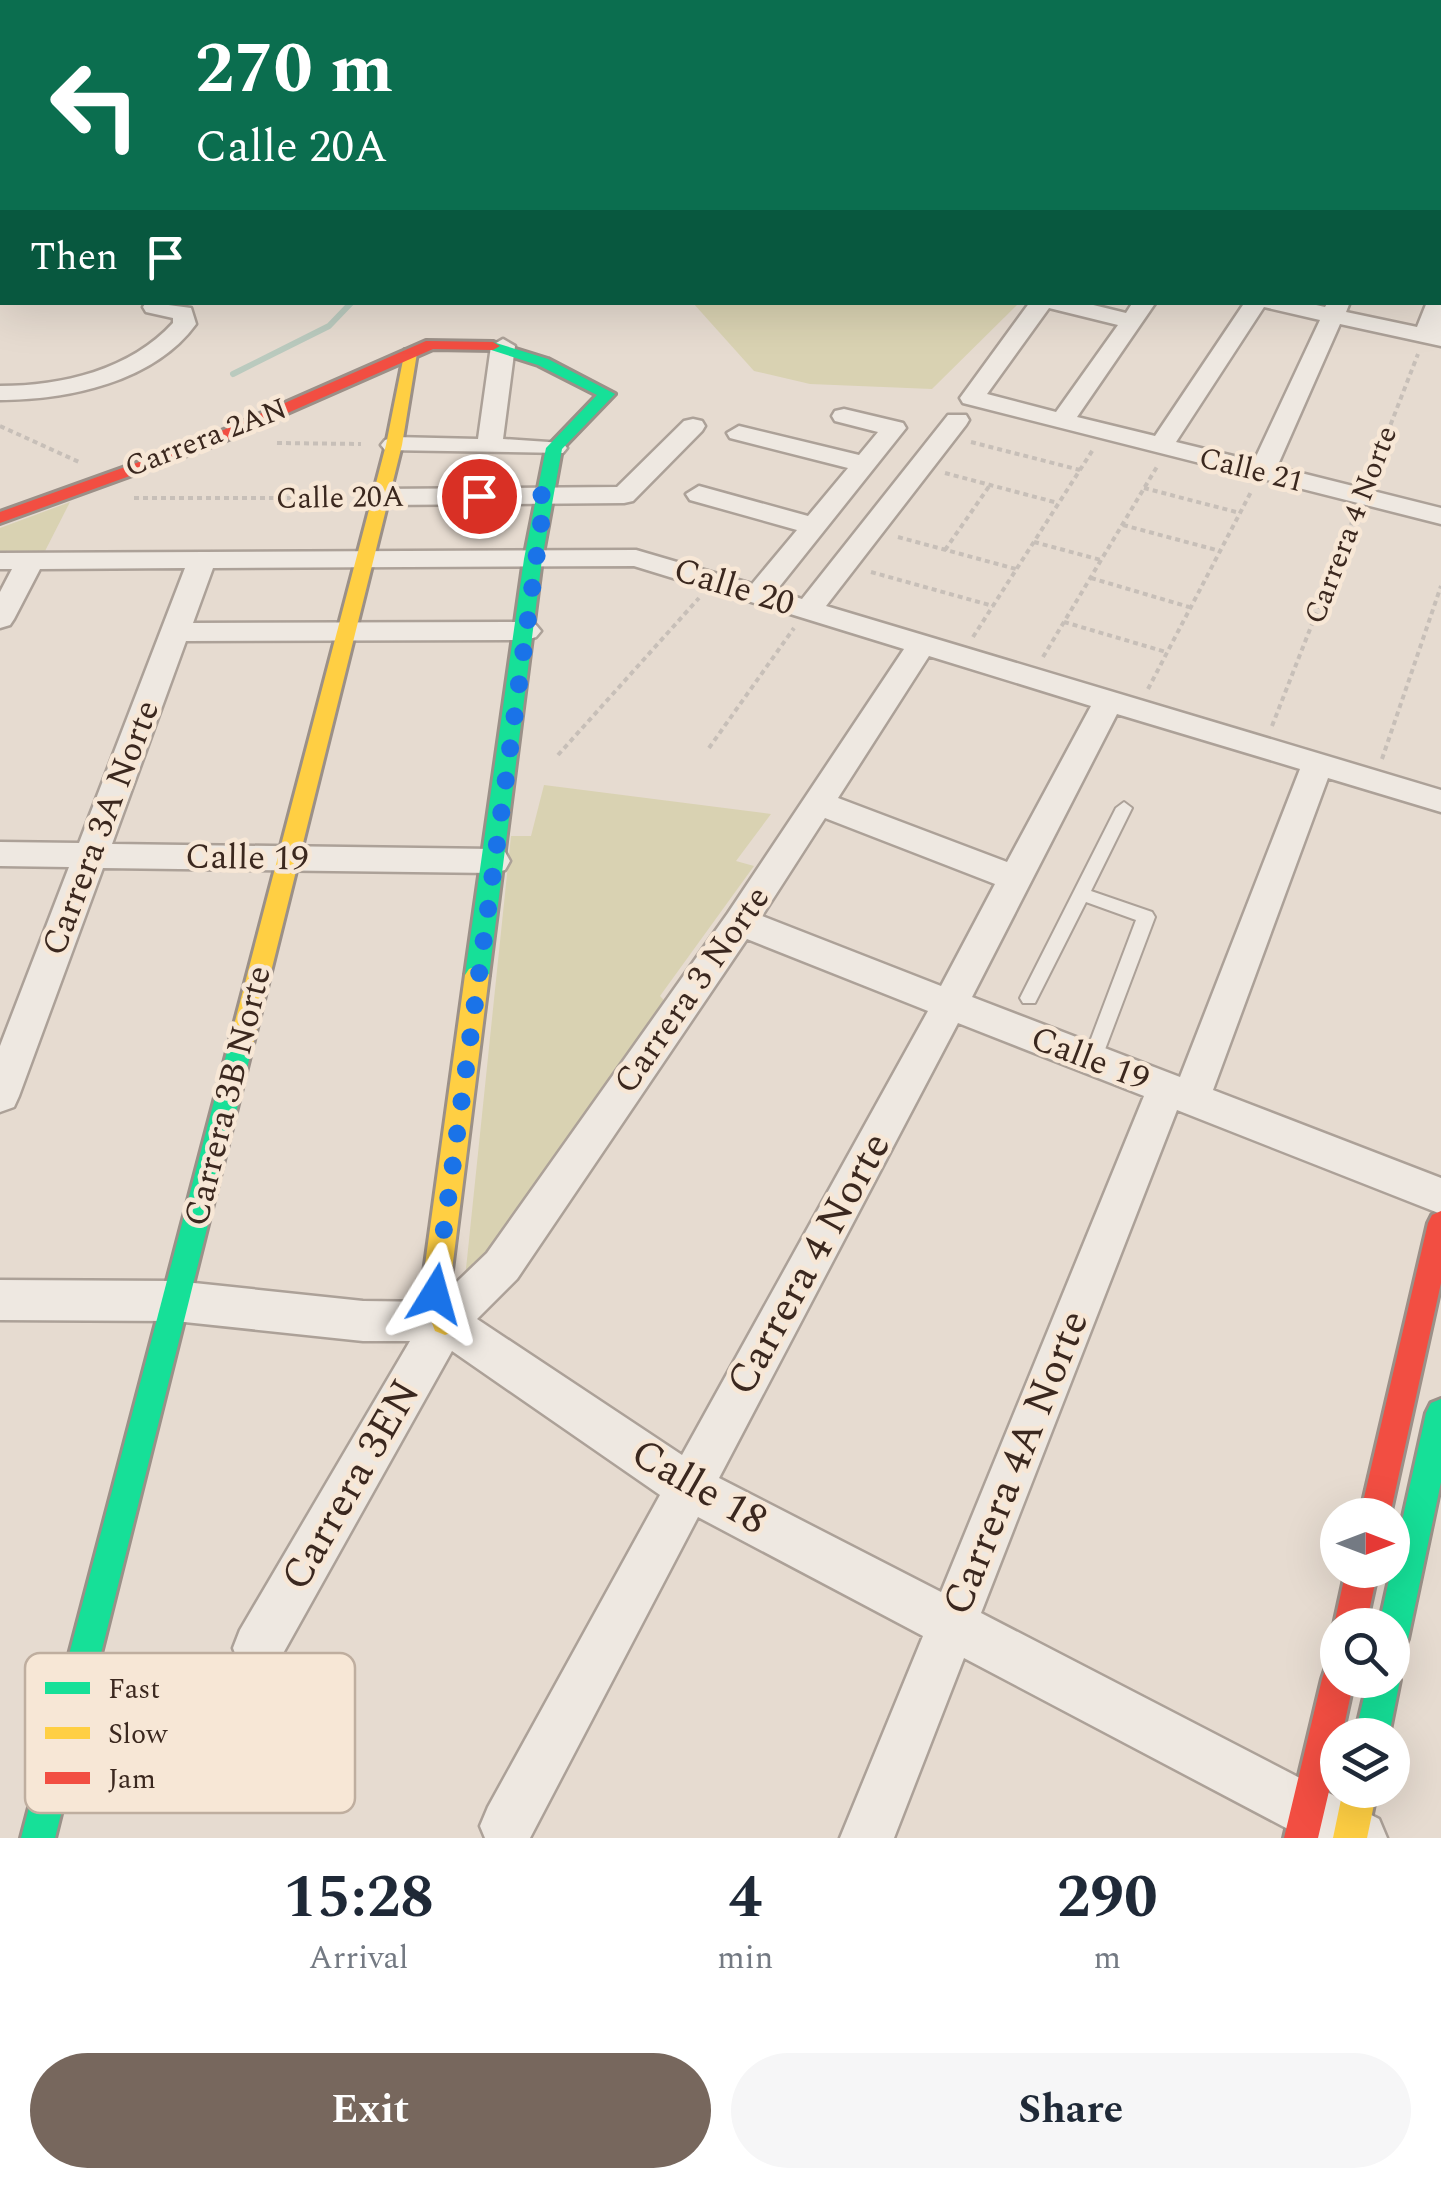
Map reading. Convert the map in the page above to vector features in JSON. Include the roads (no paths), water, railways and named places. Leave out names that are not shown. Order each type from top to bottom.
[{"type":"street","name":"Calle 21","points":[[1040,305],[972,398],[1441,516]]},
{"type":"street","points":[[1061,423],[1138,312],[1076,305]]},
{"type":"street","points":[[1164,448],[1254,305]]},
{"type":"street","points":[[1295,305],[1336,310],[1433,338],[1439,305]]},
{"type":"street","points":[[0,393],[43,392],[107,377],[176,336],[185,324],[183,313],[154,308]]},
{"type":"street","points":[[1262,472],[1336,310]]},
{"type":"street","name":"Carrera 2AN","points":[[0,518],[209,442],[431,344],[468,341],[504,346]]},
{"type":"street","points":[[0,1300],[175,1301],[363,1321],[445,1322],[435,1294],[533,559],[554,448],[607,394],[504,346],[490,446]]},
{"type":"street","name":"Carrera 3B Norte","points":[[85,1653],[394,444],[410,352]]},
{"type":"street","points":[[758,594],[894,428],[844,416]]},
{"type":"street","name":"Calle 20A","points":[[380,497],[624,495],[693,426]]},
{"type":"street","points":[[808,610],[952,428]]},
{"type":"street","points":[[739,433],[864,464]]},
{"type":"street","points":[[394,444],[554,448]]},
{"type":"street","points":[[699,494],[814,526]]},
{"type":"street","name":"Calle 20","points":[[0,561],[636,558],[1441,801]]},
{"type":"street","points":[[0,619],[30,560]]},
{"type":"street","name":"Carrera 3A Norte","points":[[0,1096],[202,560]]},
{"type":"street","points":[[174,632],[526,631]]},
{"type":"street","name":"Carrera 3 Norte","points":[[445,1322],[502,1266],[820,804],[922,644]]},
{"type":"street","name":"Carrera 4 Norte","points":[[506,1826],[1016,879],[1124,705]]},
{"type":"street","name":"Carrera 4A Norte","points":[[867,1838],[952,1624],[1318,763]]},
{"type":"street","points":[[820,804],[1016,879]]},
{"type":"street","name":"Calle 19","points":[[0,854],[493,861]]},
{"type":"street","name":"Calle 19","points":[[740,922],[1441,1196]]},
{"type":"street","points":[[1379,1498],[1441,1223]]},
{"type":"street","name":"Calle 18","points":[[445,1322],[687,1486],[1338,1825]]},
{"type":"street","name":"Carrera 3EN","points":[[258,1648],[445,1322]]},
{"type":"street","points":[[1399,1608],[1441,1414]]},
{"type":"street","points":[[1338,1698],[1338,1825]]},
{"type":"street","name":"Carrera 3B Norte","points":[[38,1838],[44,1813]]},
{"type":"lane","points":[[1029,998],[1124,808]]},
{"type":"lane","points":[[1081,894],[1146,916],[1092,1060]]},
{"type":"waterway","points":[[233,374],[329,326],[349,305]]}]
